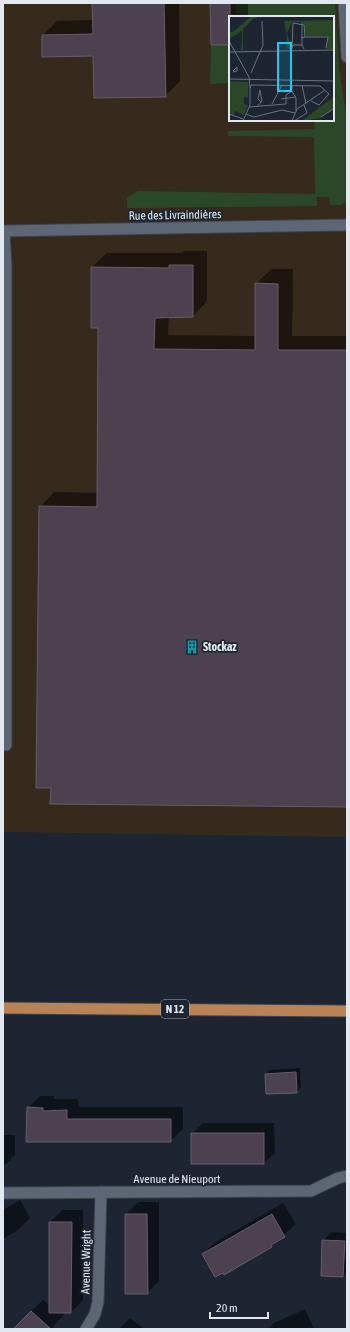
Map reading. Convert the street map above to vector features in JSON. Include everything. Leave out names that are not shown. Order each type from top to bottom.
[{"type":"main road","name":"N 12","points":[[3,1008],[347,1011]]},
{"type":"street","points":[[345,6],[347,57]]},
{"type":"street","name":"Rue des Livraindières","points":[[3,231],[347,225]]},
{"type":"street","points":[[3,231],[6,267],[6,745]]},
{"type":"street","name":"Avenue de Nieuport","points":[[3,1193],[311,1191],[338,1178],[347,1176]]},
{"type":"street","name":"Avenue Wright","points":[[86,1329],[95,1314],[98,1302],[101,1192]]},
{"type":"shaded area","points":[[3,3],[347,3],[347,837],[3,832]]},
{"type":"green space","points":[[236,3],[335,3],[339,68],[347,122],[347,202],[341,205],[330,205],[329,197],[317,197],[317,206],[127,208],[127,198],[138,191],[315,194],[314,137],[228,136],[228,131],[314,129],[315,121],[334,121],[334,16],[236,16]]},
{"type":"green space","points":[[211,45],[229,45],[229,83],[210,84]]},
{"type":"building","points":[[92,3],[164,3],[166,97],[94,98],[93,56],[42,57],[42,35],[93,34]]},
{"type":"building","points":[[210,3],[230,3],[229,45],[211,45]]},
{"type":"building","name":"Stockaz","points":[[169,265],[193,265],[193,317],[155,318],[154,349],[255,350],[255,283],[278,284],[278,350],[347,350],[347,807],[50,804],[51,788],[36,788],[39,506],[97,507],[98,328],[91,328],[91,267],[169,268]]},
{"type":"building","points":[[296,1072],[297,1093],[266,1094],[265,1074]]},
{"type":"building","points":[[27,1107],[43,1108],[43,1111],[67,1110],[67,1119],[171,1119],[171,1142],[26,1142]]},
{"type":"building","points":[[191,1133],[264,1133],[264,1164],[191,1164]]},
{"type":"building","points":[[125,1214],[147,1214],[148,1294],[125,1294]]},
{"type":"building","points":[[272,1214],[285,1237],[271,1245],[272,1247],[224,1275],[223,1273],[215,1277],[202,1254]]},
{"type":"building","points":[[49,1222],[72,1222],[71,1313],[49,1313]]},
{"type":"building","points":[[322,1240],[345,1241],[343,1277],[321,1276]]},
{"type":"building","points":[[31,1311],[51,1329],[13,1329]]},
{"type":"place","name":"Stockaz","points":[[192,647]]}]
